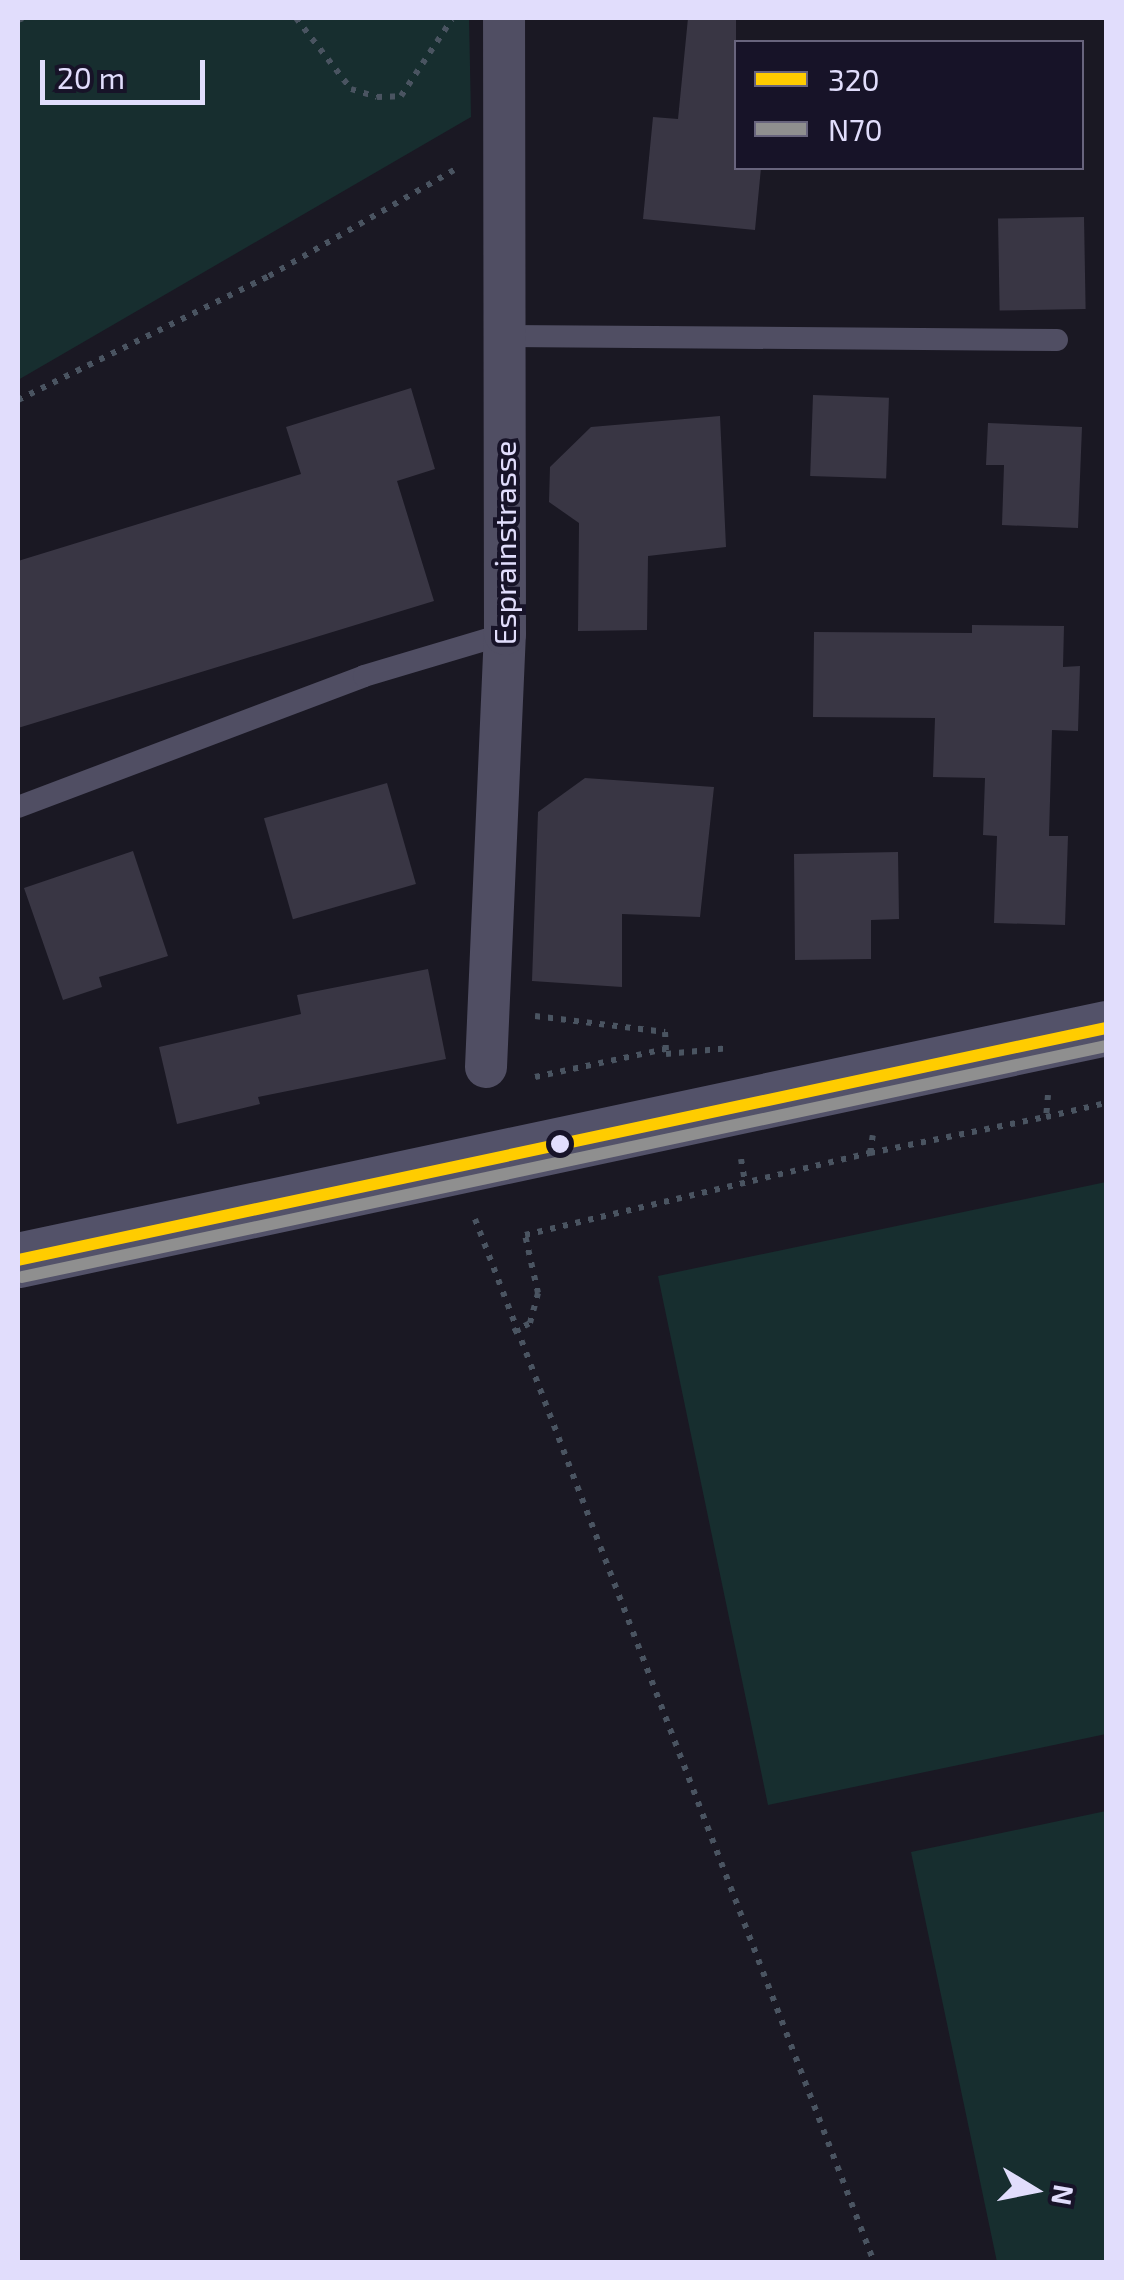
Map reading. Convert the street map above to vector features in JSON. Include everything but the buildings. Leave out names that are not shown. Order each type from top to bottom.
[{"type":"main road","points":[[18,1260],[1106,1028]]},
{"type":"street","name":"Esprainstrasse","points":[[502,1074],[489,1013],[506,634],[501,143],[504,18]]},
{"type":"lane","points":[[502,336],[1056,340]]},
{"type":"lane","points":[[18,807],[364,676],[506,634]]},
{"type":"path","points":[[296,18],[352,90],[377,97],[401,96],[452,18]]},
{"type":"path","points":[[18,400],[270,276],[501,143]]},
{"type":"path","points":[[489,1013],[665,1032],[666,1049]]},
{"type":"path","points":[[502,1074],[666,1049],[743,1048]]},
{"type":"path","points":[[1046,1116],[1049,1083]]},
{"type":"path","points":[[513,1332],[530,1324],[538,1293],[525,1234],[870,1153],[1106,1104]]},
{"type":"path","points":[[870,1153],[876,1120]]},
{"type":"path","points":[[457,1166],[513,1332],[874,2262]]},
{"type":"green space","points":[[18,18],[469,18],[471,117],[18,380]]},
{"type":"green space","points":[[1106,1182],[1106,1734],[768,1805],[658,1276]]},
{"type":"green space","points":[[1106,1811],[1106,2262],[997,2262],[911,1852]]},
{"type":"transit line","name":"320","points":[[18,1260],[1106,1028]]},
{"type":"transit line","name":"N70","points":[[22,1277],[1106,1046]]}]
